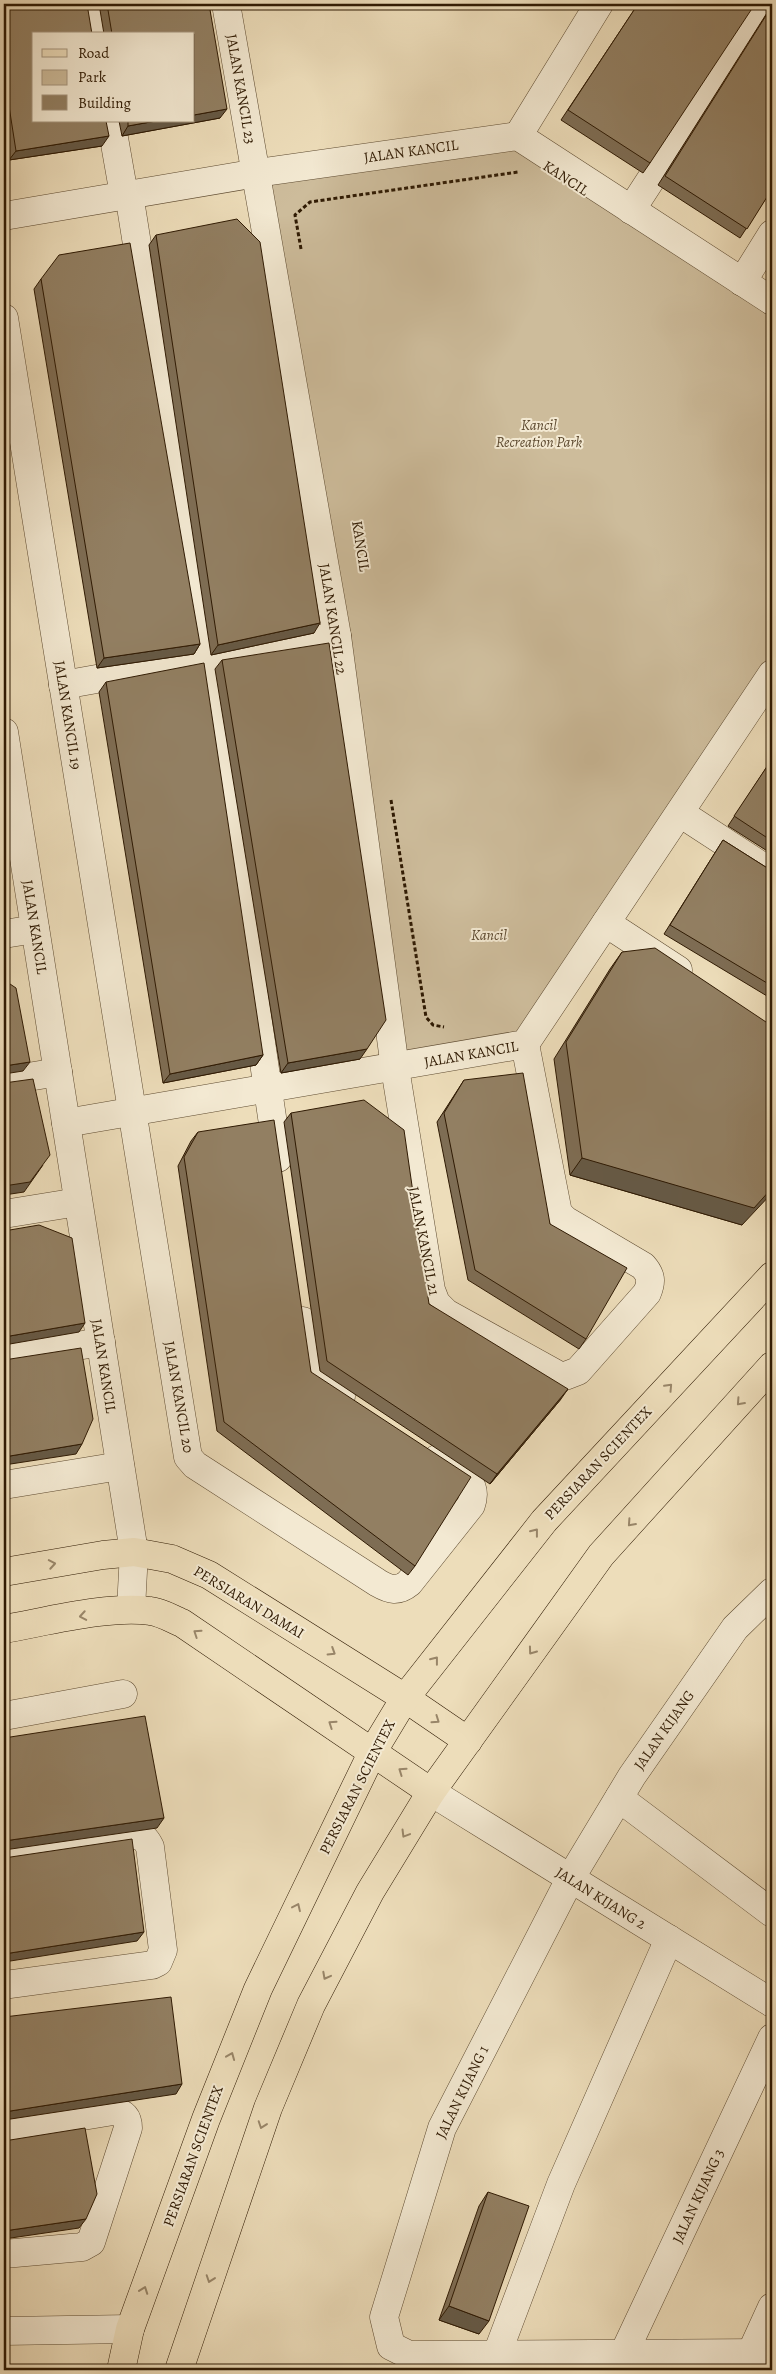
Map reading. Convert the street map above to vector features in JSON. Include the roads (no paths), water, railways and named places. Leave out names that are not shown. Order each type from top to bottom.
[{"type":"main road","name":"PERSIARAN SCIENTEX","points":[[121,2370],[130,2329],[206,2119],[258,1989],[373,1751],[405,1698],[544,1521],[772,1276]]},
{"type":"main road","points":[[179,2370],[268,2108],[311,2005],[370,1892],[431,1792],[601,1555],[772,1366]]},
{"type":"main road","name":"PERSIARAN DAMAI","points":[[4,1572],[103,1555],[134,1552],[172,1559],[209,1575],[405,1698],[468,1742]]},
{"type":"main road","points":[[4,1629],[131,1609],[152,1611],[182,1623],[431,1792]]},
{"type":"street","points":[[90,4],[96,32]]},
{"type":"street","name":"JALAN KANCIL 23","points":[[226,4],[257,173]]},
{"type":"street","points":[[599,4],[518,136],[772,301]]},
{"type":"street","points":[[631,210],[765,4]]},
{"type":"street","points":[[111,122],[126,194],[203,660],[283,1186]]},
{"type":"street","name":"JALAN KANCIL","points":[[4,216],[257,173],[518,136]]},
{"type":"street","name":"JALAN KANCIL 22","points":[[257,173],[337,636],[395,1068]]},
{"type":"street","points":[[742,282],[772,234]]},
{"type":"street","name":"JALAN KANCIL 19","points":[[4,318],[132,1111]]},
{"type":"street","points":[[63,685],[337,636]]},
{"type":"street","name":"JALAN KANCIL","points":[[66,1123],[268,1090],[525,1044],[680,813],[764,702],[772,674]]},
{"type":"street","name":"JALAN KANCIL","points":[[4,732],[10,811],[35,929],[134,1552],[131,1609]]},
{"type":"street","points":[[680,813],[772,873]]},
{"type":"street","points":[[606,923],[698,983]]},
{"type":"street","points":[[4,934],[35,929]]},
{"type":"street","name":"JALAN KANCIL 21","points":[[395,1068],[431,1290],[436,1303],[446,1312],[558,1375],[565,1376],[578,1371],[647,1293],[651,1284],[650,1273],[643,1266],[565,1220],[558,1213],[525,1044]]},
{"type":"street","points":[[4,1081],[58,1072]]},
{"type":"street","name":"JALAN KANCIL 20","points":[[132,1111],[188,1457],[195,1465],[378,1583],[394,1590],[402,1588],[409,1583],[471,1504],[474,1496],[473,1486],[467,1479],[417,1446]]},
{"type":"street","points":[[4,1214],[78,1202]]},
{"type":"street","points":[[299,1292],[312,1374],[318,1381],[360,1408]]},
{"type":"street","points":[[4,1358],[100,1342]]},
{"type":"street","points":[[4,1485],[120,1466]]},
{"type":"street","name":"JALAN KIJANG","points":[[570,1878],[619,1798],[735,1628],[772,1592]]},
{"type":"street","points":[[4,1716],[123,1694]]},
{"type":"street","name":"JALAN KIJANG 2","points":[[431,1792],[772,2003]]},
{"type":"street","points":[[619,1798],[772,1912]]},
{"type":"street","points":[[4,1854],[135,1835],[142,1836],[147,1840],[150,1847],[163,1950],[158,1962],[142,1966],[4,1985]]},
{"type":"street","name":"JALAN KIJANG 1","points":[[498,2354],[409,2354],[391,2346],[384,2317],[442,2128],[570,1878]]},
{"type":"street","points":[[669,1939],[561,2184],[498,2354],[761,2353],[772,2307]]},
{"type":"street","name":"JALAN KIJANG 3","points":[[624,2353],[772,2038]]},
{"type":"street","points":[[4,2129],[114,2111],[122,2113],[128,2119],[128,2128],[93,2237],[87,2245],[4,2254]]},
{"type":"street","points":[[4,2331],[130,2329]]},
{"type":"park label","name":"Kancil Recreation Park","points":[[539,434]]},
{"type":"park label","name":"Kancil","points":[[489,935]]}]
